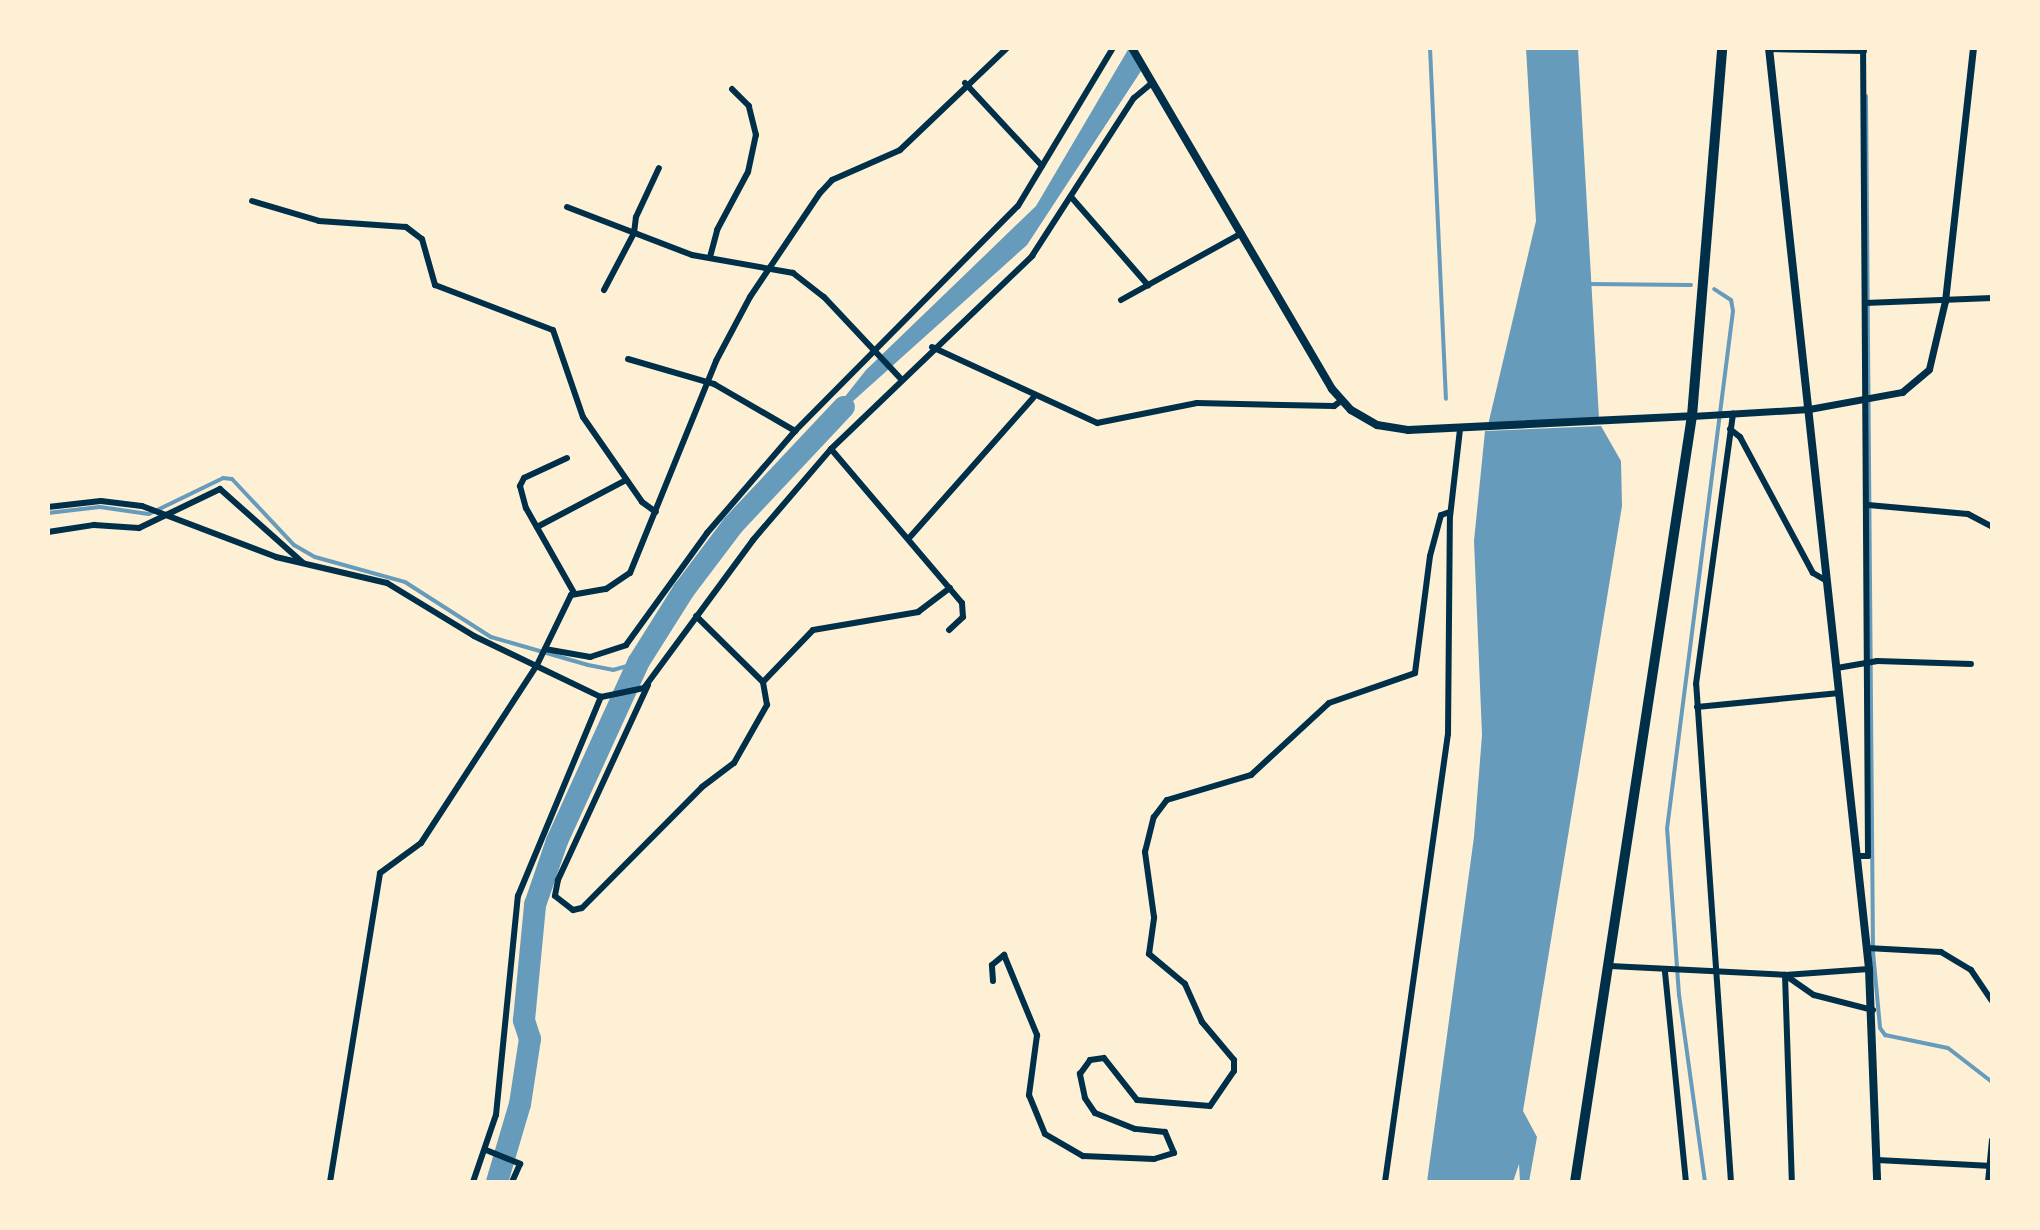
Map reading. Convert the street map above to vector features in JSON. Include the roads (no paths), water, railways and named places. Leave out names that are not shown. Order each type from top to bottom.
[{"type":"highway","points":[[1575,1182],[1692,416],[1722,48]]},
{"type":"main road","points":[[1132,48],[1341,401],[1392,429],[1464,429],[1692,416]]},
{"type":"main road","points":[[1769,49],[1873,1010],[1877,1182]]},
{"type":"street","points":[[574,593],[606,589],[623,581],[636,563],[707,382],[769,268],[826,186],[900,150],[965,83],[1007,48]]},
{"type":"street","points":[[48,507],[101,501],[151,509],[306,565],[387,583],[474,636],[542,656],[590,657],[626,645],[707,533],[795,431],[1018,206],[1113,48]]},
{"type":"street","points":[[1692,416],[1809,409],[1867,399],[1902,392],[1929,369],[1945,301],[1973,48]]},
{"type":"street","points":[[1769,49],[1863,50],[1868,856],[1856,856]]},
{"type":"street","points":[[965,83],[1042,166]]},
{"type":"street","points":[[696,616],[763,682],[767,705],[741,754],[573,910],[555,896],[558,880],[646,686],[696,616],[831,449],[899,377],[1032,256],[1134,98],[1152,83]]},
{"type":"street","points":[[710,257],[717,230],[748,172],[756,135],[749,106],[732,89]]},
{"type":"street","points":[[604,290],[634,233],[636,217],[659,168]]},
{"type":"street","points":[[1072,198],[1148,285]]},
{"type":"street","points":[[252,201],[319,221],[406,227],[422,239],[435,285],[553,330],[564,350],[578,408],[626,480],[656,512]]},
{"type":"street","points":[[567,207],[634,233],[710,257],[793,273],[824,297],[899,377]]},
{"type":"street","points":[[1121,300],[1242,233]]},
{"type":"street","points":[[1865,303],[1992,298]]},
{"type":"street","points":[[932,347],[1033,398],[1097,423],[1197,403],[1334,406],[1341,401]]},
{"type":"street","points":[[628,359],[707,382],[795,431]]},
{"type":"street","points":[[910,537],[1033,398]]},
{"type":"street","points":[[1731,414],[1697,707],[1713,973],[1731,1182]]},
{"type":"street","points":[[1385,1182],[1448,734],[1450,512],[1464,429]]},
{"type":"street","points":[[1730,429],[1740,437],[1813,573],[1827,581]]},
{"type":"street","points":[[831,449],[910,537],[950,588],[965,612],[949,630]]},
{"type":"street","points":[[567,458],[520,482],[521,496],[574,593]]},
{"type":"street","points":[[537,527],[626,480]]},
{"type":"street","points":[[48,532],[94,525],[139,528],[206,494],[225,490],[306,565]]},
{"type":"street","points":[[1868,505],[1968,514],[1992,527]]},
{"type":"street","points":[[993,981],[992,965],[1004,955],[1037,1035],[1029,1095],[1045,1134],[1083,1156],[1154,1159],[1174,1153],[1165,1132],[1135,1129],[1095,1113],[1080,1074],[1090,1060],[1099,1057],[1110,1061],[1137,1100],[1210,1106],[1234,1071],[1234,1060],[1202,1022],[1185,984],[1149,954],[1154,917],[1145,852],[1154,817],[1167,800],[1251,775],[1281,753],[1329,703],[1415,673],[1430,556],[1441,515],[1450,512]]},
{"type":"street","points":[[763,682],[813,630],[918,612],[950,588]]},
{"type":"street","points":[[330,1182],[367,968],[375,883],[385,866],[421,843],[542,656],[574,593]]},
{"type":"street","points":[[542,656],[605,698]]},
{"type":"street","points":[[1837,668],[1868,663],[1971,664]]},
{"type":"street","points":[[473,1182],[488,1151],[499,1095],[518,896],[605,698],[646,686]]},
{"type":"street","points":[[1697,707],[1839,693]]},
{"type":"street","points":[[1867,948],[1941,952],[1971,970],[1992,1001]]},
{"type":"street","points":[[1610,966],[1667,972],[1785,975],[1869,969]]},
{"type":"street","points":[[1667,972],[1686,1182]]},
{"type":"street","points":[[1785,975],[1814,995],[1873,1010]]},
{"type":"street","points":[[1785,975],[1792,1182]]},
{"type":"street","points":[[1988,1182],[1992,1140]]},
{"type":"street","points":[[488,1151],[513,1160],[520,1166],[512,1182]]},
{"type":"street","points":[[1877,1160],[1991,1166]]},
{"type":"water","points":[[1129,48],[1141,71],[1027,245],[813,437],[866,370],[1036,206]]},
{"type":"water","points":[[1526,48],[1578,48],[1599,418],[1488,425],[1536,221]]},
{"type":"water","points":[[1601,426],[1621,461],[1622,506],[1523,1111],[1537,1137],[1529,1182],[1520,1182],[1519,1164],[1513,1182],[1427,1182],[1474,837],[1482,735],[1474,541],[1485,431]]},
{"type":"waterway","points":[[1430,48],[1446,399]]},
{"type":"waterway","points":[[1866,96],[1873,952],[1880,1028],[1885,1035],[1948,1048],[1992,1082]]},
{"type":"waterway","points":[[1589,284],[1691,285]]},
{"type":"waterway","points":[[1705,1182],[1679,995],[1667,829],[1733,311],[1731,300],[1714,289]]},
{"type":"waterway","points":[[497,1182],[520,1104],[530,1039],[524,1020],[535,905],[557,841],[638,663],[684,590],[733,525],[844,407]]},
{"type":"waterway","points":[[48,513],[100,507],[149,514],[223,478],[232,479],[294,545],[315,557],[405,582],[491,637],[613,670],[638,663]]}]
